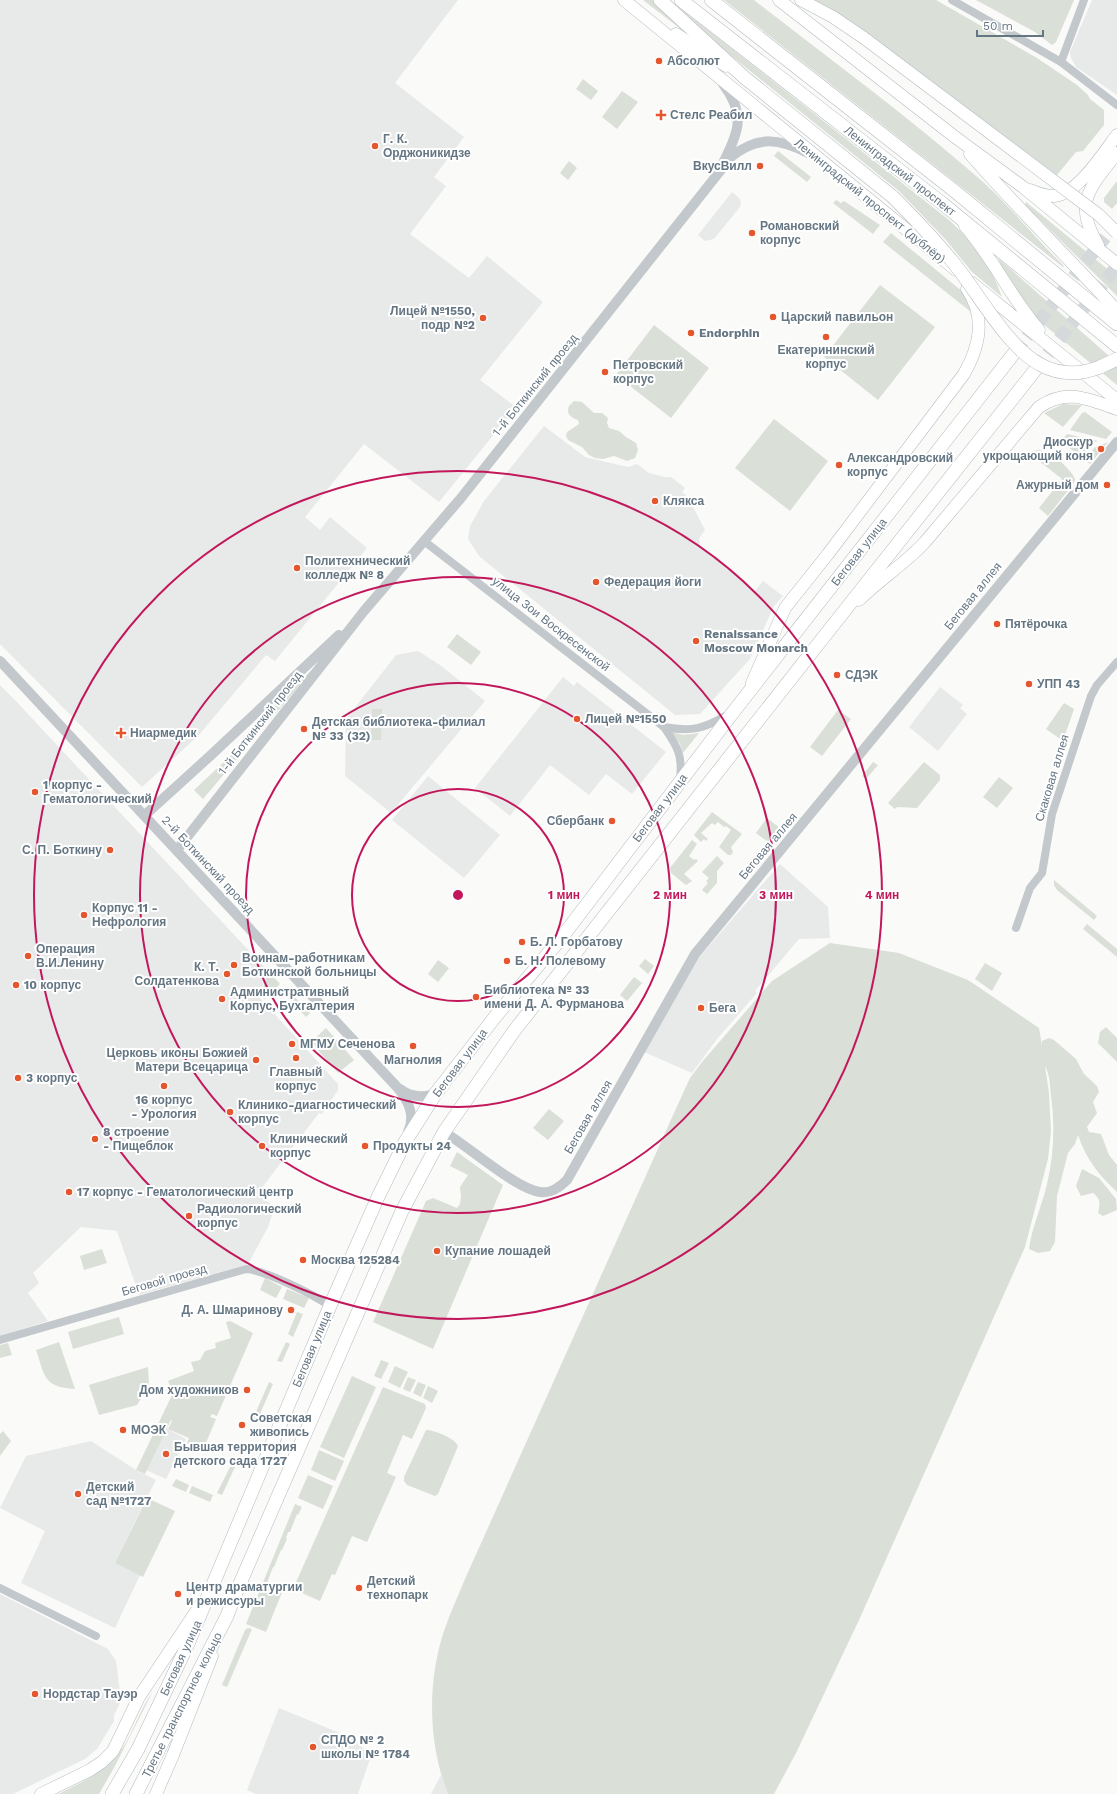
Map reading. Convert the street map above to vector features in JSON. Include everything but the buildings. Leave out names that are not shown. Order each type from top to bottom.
[{"type":"main road","points":[[624,0],[745,78]]},
{"type":"main road","name":"Ленинградский проспект (дублёр)","points":[[624,0],[814,156],[1117,400]]},
{"type":"main road","points":[[660,0],[745,78],[898,202],[947,254],[999,324],[1026,354],[1041,365],[1058,372],[1076,373],[1100,367],[1117,359]]},
{"type":"main road","name":"Ленинградский проспект","points":[[681,0],[943,204],[1117,346]]},
{"type":"main road","name":"Ленинградский проспект","points":[[711,0],[952,189],[1117,324]]},
{"type":"main road","points":[[779,0],[955,137],[1023,187],[1116,263]]},
{"type":"main road","points":[[801,0],[833,17],[864,38],[1116,227]]},
{"type":"main road","points":[[1023,187],[1039,193],[1054,196],[1064,194],[1075,186],[1090,171],[1117,135]]},
{"type":"main road","points":[[955,137],[1011,201],[1079,269],[1117,311]]},
{"type":"main road","points":[[1102,251],[1086,222],[1085,208],[1089,193],[1117,153]]},
{"type":"main road","points":[[943,204],[974,237],[1029,318],[1080,370]]},
{"type":"main road","points":[[747,694],[785,608],[828,554],[964,374],[974,357],[979,333],[979,319],[975,304],[969,291],[948,264]]},
{"type":"main road","points":[[1100,367],[1117,350]]},
{"type":"main road","name":"Беговая улица","points":[[114,1791],[148,1728],[216,1581],[330,1306],[378,1197],[405,1142],[436,1093],[495,1017],[562,937],[747,694],[1015,352]]},
{"type":"main road","name":"Беговая улица","points":[[227,1616],[402,1211],[444,1132],[514,1031],[814,648],[1036,369]]},
{"type":"main road","name":"Беговая улица","points":[[814,648],[870,589],[907,560],[925,542],[1039,407],[1054,398],[1069,396],[1084,398],[1117,409]]},
{"type":"main road","points":[[41,1794],[90,1770],[102,1762],[112,1751],[139,1697],[216,1581]]},
{"type":"main road","points":[[156,1794],[173,1755],[227,1616]]},
{"type":"main road","name":"Третье транспортное кольцо","points":[[136,1794],[227,1616]]},
{"type":"street","points":[[952,0],[1061,62],[1117,105]]},
{"type":"street","points":[[1061,62],[1084,0]]},
{"type":"street","name":"1-й Боткинский проезд","points":[[714,73],[729,92],[738,112],[738,124],[735,138],[720,170]]},
{"type":"street","name":"1-й Боткинский проезд","points":[[177,850],[364,612],[461,498],[732,156],[742,148],[757,142],[771,141],[786,143],[814,156]]},
{"type":"street","name":"Беговая аллея","points":[[444,1132],[518,1184],[540,1192],[556,1189],[567,1180],[695,954],[1117,442]]},
{"type":"street","name":"улица Зои Воскресенской","points":[[424,541],[664,727],[678,749],[682,767],[680,782]]},
{"type":"street","name":"1-й Боткинский проезд","points":[[145,815],[364,612]]},
{"type":"street","name":"2-й Боткинский проезд","points":[[0,661],[397,1087],[405,1097],[411,1114],[410,1129],[405,1142]]},
{"type":"street","name":"Скаковая аллея","points":[[1016,928],[1030,888],[1042,873],[1052,814],[1091,696],[1097,685],[1117,662]]},
{"type":"street","points":[[664,727],[688,730],[699,728],[711,725],[734,711]]},
{"type":"street","name":"2-й Боткинский проезд","points":[[397,1087],[412,1095],[429,1096],[436,1093]]},
{"type":"street","name":"Беговой проезд","points":[[0,1340],[246,1269],[262,1272],[315,1296],[330,1306]]},
{"type":"street","points":[[0,1588],[96,1636]]},
{"type":"shaded area","points":[[0,0],[458,0],[395,83],[464,137],[434,177],[446,186],[410,234],[469,278],[487,256],[543,302],[480,380],[516,407],[439,502],[364,444],[305,517],[320,530],[330,517],[367,548],[275,661],[266,655],[198,736],[142,787],[0,644]]},
{"type":"shaded area","points":[[643,0],[657,0],[725,63]]},
{"type":"shaded area","points":[[665,0],[670,0],[949,220],[981,255],[992,274],[1002,297],[972,272],[946,240],[899,191],[734,58]]},
{"type":"shaded area","points":[[724,0],[754,0],[870,89],[982,181],[1003,201],[1064,266],[1063,267]]},
{"type":"shaded area","points":[[813,0],[936,0],[1037,58],[1077,85],[1088,95],[1090,99],[1104,110],[1104,125],[1083,151],[1076,152],[1057,175],[852,22]]},
{"type":"shaded area","points":[[976,0],[1074,0],[1056,42],[1052,45],[1035,32]]},
{"type":"shaded area","points":[[1092,0],[1117,0],[1117,95],[1076,67],[1071,58],[1070,52]]},
{"type":"shaded area","points":[[583,79],[598,91],[591,100],[576,89]]},
{"type":"shaded area","points":[[622,91],[638,102],[617,129],[602,117]]},
{"type":"shaded area","points":[[778,151],[811,177],[807,182],[774,156]]},
{"type":"shaded area","points":[[569,161],[577,168],[568,180],[560,173]]},
{"type":"shaded area","points":[[1117,181],[1117,203],[1112,209],[1104,202],[1104,198]]},
{"type":"shaded area","points":[[732,192],[739,198],[741,202],[740,207],[714,239],[705,241],[698,235]]},
{"type":"shaded area","points":[[836,200],[841,203],[844,201],[880,225],[873,234],[833,203]]},
{"type":"shaded area","points":[[1026,202],[1117,277],[1117,296],[1025,205]]},
{"type":"shaded area","points":[[891,233],[963,292],[971,312],[883,242]]},
{"type":"shaded area","points":[[998,258],[1117,363],[1117,385],[1031,314],[1003,270]]},
{"type":"shaded area","points":[[880,285],[935,327],[878,400],[824,357]]},
{"type":"shaded area","points":[[654,325],[709,368],[671,418],[616,375]]},
{"type":"shaded area","points":[[574,401],[582,402],[594,413],[602,413],[608,418],[607,423],[609,428],[619,431],[636,443],[638,450],[635,458],[627,461],[614,456],[603,459],[595,458],[589,455],[582,447],[568,440],[566,436],[567,432],[579,424],[578,420],[568,413],[569,406]]},
{"type":"shaded area","points":[[1063,404],[1082,405],[1063,427],[1044,413]]},
{"type":"shaded area","points":[[1085,412],[1112,432],[1106,439],[1070,430],[1082,413]]},
{"type":"shaded area","points":[[774,419],[828,461],[790,511],[735,468]]},
{"type":"shaded area","points":[[544,426],[585,457],[628,467],[637,464],[649,473],[671,477],[685,488],[682,492],[688,497],[705,530],[699,538],[700,547],[755,591],[763,581],[783,596],[774,606],[750,659],[700,714],[675,715],[479,556],[468,539],[470,526],[484,501]]},
{"type":"shaded area","points":[[1067,434],[1098,441],[1092,443],[1081,457],[1061,441]]},
{"type":"shaded area","points":[[1108,442],[1090,464],[1085,460],[1094,448]]},
{"type":"shaded area","points":[[1043,450],[1058,459],[1075,479],[1074,483],[1048,516],[1039,508],[1062,479],[1030,454],[1033,451]]},
{"type":"shaded area","points":[[457,634],[481,652],[471,665],[447,647]]},
{"type":"shaded area","points":[[418,651],[440,665],[485,701],[391,813],[345,776],[346,719],[396,655]]},
{"type":"shaded area","points":[[315,667],[203,799],[194,790],[269,720],[270,710]]},
{"type":"shaded area","name":"Лицей №1550","points":[[563,677],[574,686],[577,682],[666,752],[632,794],[606,774],[589,795],[550,765],[510,816],[475,788]]},
{"type":"shaded area","points":[[0,685],[267,970],[260,998],[338,1084],[338,1090],[322,1114],[319,1113],[257,1194],[275,1207],[268,1227],[248,1264],[139,1295],[117,1231],[81,1227],[33,1273],[39,1283],[28,1293],[48,1321],[0,1336]]},
{"type":"shaded area","points":[[940,687],[963,705],[960,708],[967,714],[938,751],[909,727]]},
{"type":"shaded area","points":[[1064,703],[1074,709],[1063,741],[1046,729]]},
{"type":"shaded area","points":[[372,709],[382,709],[381,740],[371,740]]},
{"type":"shaded area","points":[[838,710],[851,719],[822,756],[810,747]]},
{"type":"shaded area","points":[[671,732],[684,735],[699,733],[683,753],[680,744]]},
{"type":"shaded area","points":[[873,762],[878,765],[866,779],[862,776]]},
{"type":"shaded area","points":[[924,762],[940,775],[940,780],[917,808],[897,807],[895,809],[888,803]]},
{"type":"shaded area","points":[[428,776],[500,835],[464,878],[392,820]]},
{"type":"shaded area","points":[[999,777],[1013,788],[997,808],[983,797]]},
{"type":"shaded area","points":[[712,812],[742,834],[731,847],[733,852],[731,855],[728,855],[719,847],[731,830],[726,826],[724,827],[718,822],[715,825],[712,823],[701,833],[708,839],[706,841],[704,839],[701,842],[694,835]]},
{"type":"shaded area","points":[[767,818],[780,828],[768,842],[756,833]]},
{"type":"shaded area","points":[[692,840],[697,844],[689,856],[698,861],[684,874],[692,881],[686,885],[671,873],[670,868]]},
{"type":"shaded area","points":[[717,856],[724,863],[717,871],[717,883],[707,894],[702,890],[708,883],[706,881],[709,878],[702,872]]},
{"type":"shaded area","points":[[780,864],[828,907],[830,938],[799,939],[755,991],[757,993],[717,1039],[692,1073],[644,1052],[695,962]]},
{"type":"shaded area","points":[[1054,880],[1097,916],[1094,920],[1057,890],[1054,885]]},
{"type":"shaded area","points":[[1087,924],[1117,949],[1117,957],[1083,929]]},
{"type":"shaded area","points":[[830,943],[899,953],[968,980],[1039,1028],[1042,1046],[1042,1041],[1049,1038],[1054,1040],[1076,1059],[1084,1074],[1097,1086],[1099,1092],[1093,1102],[1097,1113],[1087,1127],[1089,1132],[1101,1134],[1109,1155],[1117,1165],[1117,1192],[1093,1166],[1081,1144],[1078,1135],[1075,1144],[1068,1153],[1057,1196],[1055,1242],[1050,1251],[1038,1253],[1029,1249],[1032,1232],[1047,1184],[1052,1151],[1052,1107],[1049,1077],[1045,1066],[1049,1093],[1051,1131],[1048,1159],[1025,1247],[859,1620],[796,1753],[774,1794],[448,1794],[441,1775],[437,1755],[433,1734],[432,1713],[435,1671],[438,1651],[444,1631],[465,1579],[674,1113],[690,1078],[772,981]]},
{"type":"shaded area","points":[[645,959],[654,966],[648,974],[639,966]]},
{"type":"shaded area","points":[[438,960],[449,968],[438,982],[428,974]]},
{"type":"shaded area","points":[[985,963],[1002,973],[992,991],[975,979]]},
{"type":"shaded area","points":[[268,971],[280,984],[265,999],[261,996]]},
{"type":"shaded area","points":[[634,977],[642,983],[627,1001],[620,995]]},
{"type":"shaded area","points":[[287,989],[310,1013],[306,1017],[283,993]]},
{"type":"shaded area","points":[[1106,1027],[1117,1038],[1117,1062],[1098,1043],[1100,1032]]},
{"type":"shaded area","points":[[326,1028],[354,1060],[338,1073],[311,1042]]},
{"type":"shaded area","points":[[549,1109],[564,1121],[548,1140],[533,1128]]},
{"type":"shaded area","points":[[457,1152],[503,1185],[433,1349],[373,1322],[426,1201],[433,1198],[457,1208],[460,1204],[460,1187],[468,1175],[450,1166]]},
{"type":"shaded area","points":[[1082,1169],[1099,1178],[1116,1199],[1117,1210],[1103,1216],[1098,1213],[1099,1202],[1096,1195],[1093,1193],[1081,1196],[1076,1186]]},
{"type":"shaded area","points":[[102,1249],[107,1263],[84,1270],[80,1256]]},
{"type":"shaded area","points":[[265,1278],[282,1287],[276,1298],[260,1290]]},
{"type":"shaded area","points":[[287,1289],[309,1298],[304,1308],[283,1299]]},
{"type":"shaded area","points":[[297,1312],[303,1314],[293,1337],[288,1334]]},
{"type":"shaded area","points":[[119,1317],[124,1334],[73,1349],[68,1332]]},
{"type":"shaded area","points":[[230,1321],[253,1333],[217,1416],[212,1414],[210,1417],[216,1419],[203,1450],[187,1443],[189,1438],[168,1429],[172,1421],[171,1420],[145,1474],[136,1470],[173,1393],[168,1381],[194,1371],[191,1362],[200,1360],[205,1351],[216,1348],[215,1343],[231,1338],[226,1322]]},
{"type":"shaded area","points":[[59,1342],[75,1389],[57,1386],[51,1383],[41,1367],[36,1350]]},
{"type":"shaded area","points":[[286,1342],[290,1344],[282,1362],[277,1361]]},
{"type":"shaded area","points":[[8,1343],[12,1355],[0,1358],[0,1345]]},
{"type":"shaded area","points":[[381,1360],[389,1363],[381,1379],[374,1376]]},
{"type":"shaded area","points":[[395,1366],[408,1372],[400,1388],[388,1382]]},
{"type":"shaded area","points":[[148,1367],[149,1386],[137,1405],[99,1415],[89,1385]]},
{"type":"shaded area","points":[[352,1376],[376,1387],[344,1458],[320,1447]]},
{"type":"shaded area","points":[[408,1377],[416,1380],[410,1392],[403,1389]]},
{"type":"shaded area","points":[[269,1382],[273,1384],[256,1423],[252,1421]]},
{"type":"shaded area","points":[[418,1382],[426,1385],[421,1397],[413,1393]]},
{"type":"shaded area","points":[[428,1386],[438,1391],[432,1403],[423,1398]]},
{"type":"shaded area","points":[[383,1387],[425,1404],[426,1408],[412,1439],[403,1435],[387,1473],[396,1477],[367,1542],[352,1536],[335,1575],[332,1574],[320,1601],[293,1589]]},
{"type":"shaded area","name":"Бывшая территория детского сада 1727","points":[[166,1428],[186,1439],[166,1479],[146,1470]]},
{"type":"shaded area","points":[[426,1430],[444,1435],[453,1440],[458,1446],[438,1494],[435,1496],[407,1485],[404,1481],[404,1477]]},
{"type":"shaded area","points":[[3,1431],[11,1441],[0,1456],[0,1434]]},
{"type":"shaded area","name":"Детский сад №1727","points":[[91,1441],[136,1470],[156,1480],[115,1563],[140,1575],[115,1628],[21,1583],[45,1531],[0,1508],[26,1456]]},
{"type":"shaded area","points":[[319,1450],[344,1461],[335,1481],[311,1470]]},
{"type":"shaded area","points":[[231,1465],[235,1467],[222,1495],[217,1493]]},
{"type":"shaded area","points":[[308,1475],[333,1486],[323,1509],[298,1498]]},
{"type":"shaded area","points":[[176,1479],[189,1485],[186,1492],[172,1486]]},
{"type":"shaded area","points":[[192,1486],[213,1495],[210,1502],[189,1493]]},
{"type":"shaded area","points":[[147,1498],[175,1511],[143,1577],[115,1563]]},
{"type":"shaded area","points":[[295,1504],[302,1507],[298,1515],[297,1514],[290,1532],[288,1532],[287,1539],[267,1583],[283,1590],[266,1632],[246,1624]]},
{"type":"shaded area","points":[[0,1594],[108,1649],[116,1661],[120,1692],[120,1703],[114,1715],[114,1721],[97,1749],[85,1759],[13,1794],[0,1794]]},
{"type":"shaded area","points":[[248,1628],[252,1629],[227,1687],[222,1685],[245,1630]]},
{"type":"shaded area","points":[[152,1693],[115,1766],[99,1794],[58,1794],[99,1772],[116,1757],[129,1737]]},
{"type":"shaded area","name":"СПДО № 2 школы № 1784","points":[[279,1708],[352,1738],[371,1756],[358,1794],[256,1794],[247,1790]]},
{"type":"shaded area","points":[[441,1775],[448,1794],[431,1794]]},
{"type":"tunnel","points":[[1015,352],[1114,226]]},
{"type":"tunnel","points":[[1036,369],[1117,266]]},
{"type":"place","name":"Абсолют","points":[[659,61]]},
{"type":"place","name":"Стелс Реабил","points":[[661,115]]},
{"type":"place","name":"Г. К. Орджоникидзе","points":[[375,146]]},
{"type":"place","name":"ВкусВилл","points":[[760,166]]},
{"type":"place","name":"Романовский корпус","points":[[752,233]]},
{"type":"place","name":"Царский павильон","points":[[773,317]]},
{"type":"place","name":"Лицей №1550, подр №2","points":[[483,318]]},
{"type":"place","name":"Endorphin","points":[[691,333]]},
{"type":"place","name":"Екатерининский корпус","points":[[826,337]]},
{"type":"place","name":"Петровский корпус","points":[[605,372]]},
{"type":"place","name":"Диоскур укрощающий коня","points":[[1101,449]]},
{"type":"place","name":"Александровский корпус","points":[[839,465]]},
{"type":"place","name":"Ажурный дом","points":[[1107,485]]},
{"type":"place","name":"Клякса","points":[[655,501]]},
{"type":"place","name":"Политехнический колледж № 8","points":[[297,568]]},
{"type":"place","name":"Федерация йоги","points":[[596,582]]},
{"type":"place","name":"Пятёрочка","points":[[997,624]]},
{"type":"place","name":"Renaissance Moscow Monarch","points":[[696,641]]},
{"type":"place","name":"СДЭК","points":[[837,675]]},
{"type":"place","name":"УПП 43","points":[[1029,684]]},
{"type":"place","name":"Лицей №1550","points":[[577,719]]},
{"type":"place","name":"Детская библиотека-филиал № 33 (32)","points":[[304,729]]},
{"type":"place","name":"Ниармедик","points":[[121,733]]},
{"type":"place","name":"1 корпус - Гематологический","points":[[35,792]]},
{"type":"place","name":"Сбербанк","points":[[612,821]]},
{"type":"place","name":"С. П. Боткину","points":[[110,850]]},
{"type":"place","name":"Корпус 11 - Нефрология","points":[[84,915]]},
{"type":"place","name":"Б. Л. Горбатову","points":[[522,942]]},
{"type":"place","name":"Операция В.И.Ленину","points":[[28,956]]},
{"type":"place","name":"Б. Н. Полевому","points":[[507,961]]},
{"type":"place","name":"Воинам-работникам Боткинской больницы","points":[[234,965]]},
{"type":"place","name":"К. Т. Солдатенкова","points":[[227,974]]},
{"type":"place","name":"10 корпус","points":[[16,985]]},
{"type":"place","name":"Библиотека № 33 имени Д. А. Фурманова","points":[[476,997]]},
{"type":"place","name":"Административный Корпус, Бухгалтерия","points":[[222,999]]},
{"type":"place","name":"Бега","points":[[701,1008]]},
{"type":"place","name":"МГМУ Сеченова","points":[[292,1044]]},
{"type":"place","name":"Магнолия","points":[[413,1046]]},
{"type":"place","name":"Главный корпус","points":[[296,1058]]},
{"type":"place","name":"Церковь иконы Божией Матери Всецарица","points":[[256,1060]]},
{"type":"place","name":"3 корпус","points":[[18,1078]]},
{"type":"place","name":"16 корпус - Урология","points":[[164,1086]]},
{"type":"place","name":"Клинико-диагностический корпус","points":[[230,1112]]},
{"type":"place","name":"8 строение - Пищеблок","points":[[95,1139]]},
{"type":"place","name":"Клинический корпус","points":[[262,1146]]},
{"type":"place","name":"Продукты 24","points":[[365,1146]]},
{"type":"place","name":"17 корпус - Гематологический центр","points":[[69,1192]]},
{"type":"place","name":"Радиологический корпус","points":[[189,1216]]},
{"type":"place","name":"Купание лошадей","points":[[437,1251]]},
{"type":"place","name":"Москва 125284","points":[[303,1260]]},
{"type":"place","name":"Д. А. Шмаринову","points":[[291,1310]]},
{"type":"place","name":"Дом художников","points":[[247,1390]]},
{"type":"place","name":"Советская живопись","points":[[242,1425]]},
{"type":"place","name":"МОЭК","points":[[123,1430]]},
{"type":"place","name":"Бывшая территория детского сада 1727","points":[[166,1454]]},
{"type":"place","name":"Детский сад №1727","points":[[78,1494]]},
{"type":"place","name":"Детский технопарк","points":[[359,1588]]},
{"type":"place","name":"Центр драматургии и режиссуры","points":[[178,1594]]},
{"type":"place","name":"Нордстар Тауэр","points":[[35,1694]]},
{"type":"place","name":"СПДО № 2 школы № 1784","points":[[313,1747]]}]
